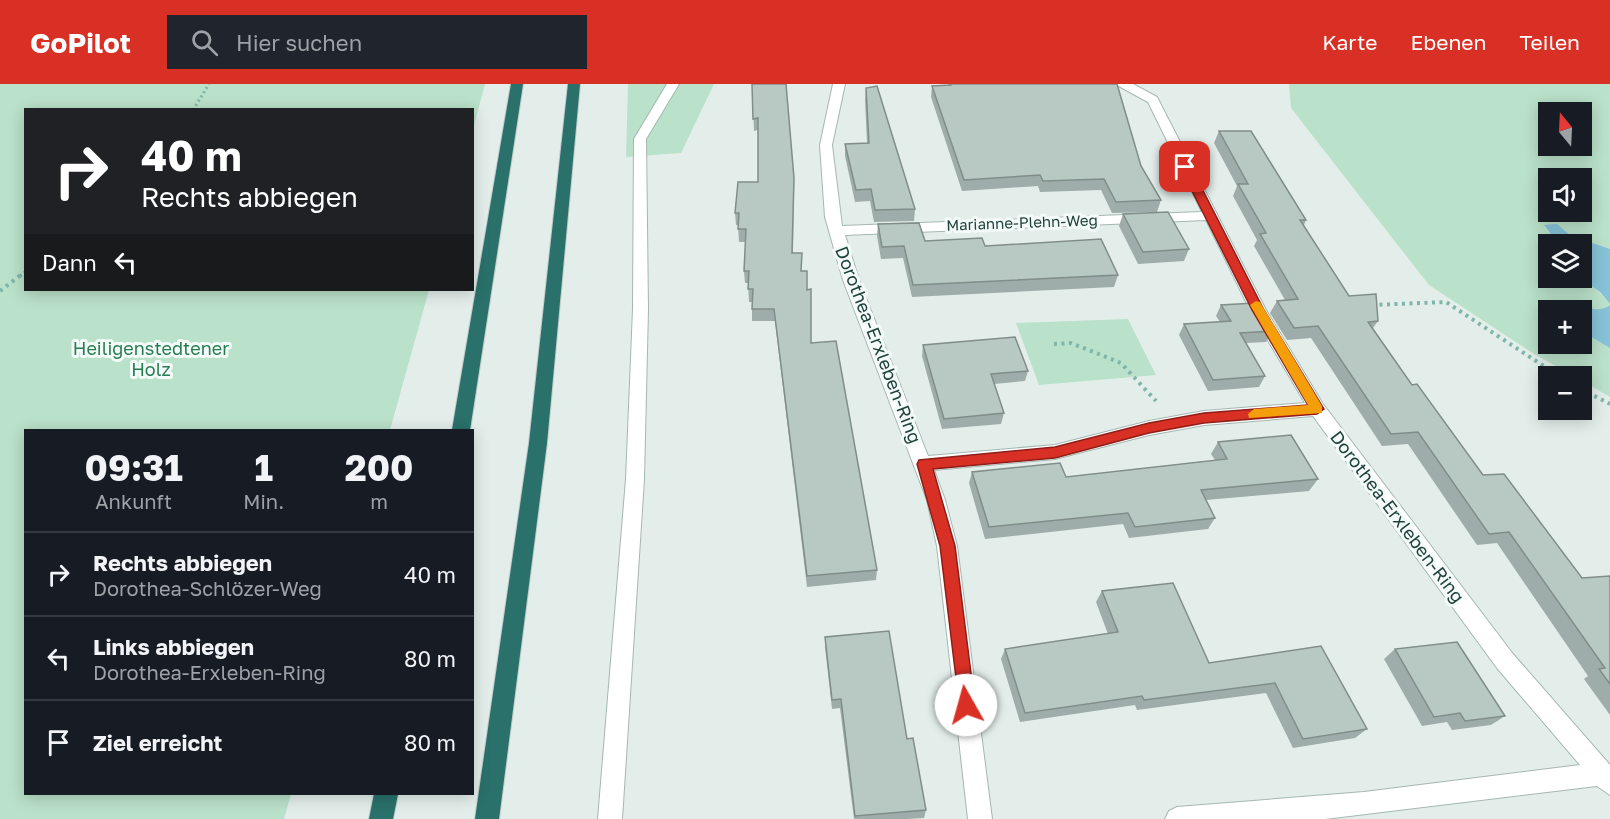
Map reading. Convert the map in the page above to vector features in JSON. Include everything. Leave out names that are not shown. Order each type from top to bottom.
[{"type":"highway","points":[[461,429],[517,84]]},
{"type":"highway","points":[[487,819],[538,443],[574,84]]},
{"type":"highway","points":[[381,819],[386,795]]},
{"type":"street","points":[[610,819],[633,508],[643,263],[640,139],[642,132],[673,84]]},
{"type":"street","name":"Dorothea-Erxleben-Ring","points":[[839,84],[826,145],[827,178],[836,231],[851,280],[924,464],[947,546],[980,819]]},
{"type":"street","name":"Dorothea-Erxleben-Ring","points":[[1121,84],[1139,90],[1153,100],[1258,310],[1317,409],[1505,661],[1606,779]]},
{"type":"street","name":"Marianne-Plehn-Weg","points":[[836,231],[1209,216]]},
{"type":"street","points":[[924,464],[1055,452],[1204,418],[1317,409]]},
{"type":"street","points":[[1177,819],[1364,804],[1606,779]]},
{"type":"path","points":[[194,108],[209,84]]},
{"type":"path","points":[[0,291],[24,273]]},
{"type":"path","points":[[1364,306],[1446,302],[1544,366]]},
{"type":"path","points":[[1054,344],[1071,343],[1121,363],[1136,382],[1179,423]]},
{"type":"path","points":[[1592,395],[1610,404]]},
{"type":"green space","name":"Heiligenstedtener Holz","points":[[0,84],[485,84],[474,125],[474,108],[24,108],[24,291],[429,291],[390,429],[24,429],[24,795],[291,795],[284,819],[0,819]]},
{"type":"green space","points":[[628,84],[714,84],[681,153],[626,157]]},
{"type":"green space","points":[[1289,84],[1610,84],[1610,249],[1592,243],[1592,234],[1569,234],[1557,224],[1544,226],[1550,234],[1538,234],[1538,288],[1592,288],[1592,286],[1610,304],[1604,310],[1593,310],[1592,300],[1538,300],[1538,354],[1592,354],[1592,337],[1610,348],[1610,397],[1592,386],[1592,366],[1556,366],[1429,285],[1291,108]]},
{"type":"green space","points":[[1128,319],[1156,375],[1039,385],[1016,323]]},
{"type":"water","points":[[1557,224],[1569,234],[1551,234],[1544,225]]},
{"type":"water","points":[[1592,243],[1610,249],[1610,304],[1592,286]]},
{"type":"water","points":[[1610,305],[1610,348],[1592,337],[1592,308],[1598,309]]},
{"type":"building","points":[[752,84],[786,84],[794,178],[792,253],[802,253],[801,271],[807,271],[807,290],[811,289],[811,343],[836,341],[877,570],[807,576],[774,309],[752,309],[753,289],[748,289],[749,271],[744,271],[746,229],[738,229],[739,213],[735,213],[738,182],[758,182],[758,118],[753,119]]},
{"type":"building","points":[[1117,84],[1141,166],[1161,200],[1116,202],[1104,179],[1043,181],[1040,175],[964,180],[932,86]]},
{"type":"building","points":[[877,86],[915,209],[875,210],[871,189],[856,190],[845,144],[869,143],[866,88]]},
{"type":"building","points":[[1219,131],[1251,131],[1306,220],[1300,220],[1349,296],[1376,294],[1378,321],[1368,322],[1412,385],[1417,384],[1483,475],[1504,474],[1582,578],[1610,576],[1610,684],[1599,669],[1605,668],[1509,532],[1489,534],[1418,432],[1391,434],[1318,326],[1294,328],[1277,301],[1298,299],[1260,234],[1266,233],[1238,184],[1248,184]]},
{"type":"building","points":[[1168,212],[1189,249],[1143,252],[1123,214]]},
{"type":"building","points":[[919,223],[925,241],[982,238],[985,246],[1101,239],[1118,275],[913,285],[904,246],[882,247],[878,224]]},
{"type":"building","points":[[1255,303],[1272,331],[1240,333],[1265,376],[1213,380],[1184,324],[1231,321],[1221,305]]},
{"type":"building","points":[[1015,337],[1028,371],[991,374],[1004,413],[944,419],[923,345]]},
{"type":"building","points":[[1291,435],[1318,479],[1201,490],[1215,518],[1135,527],[1128,513],[989,527],[972,472],[1060,463],[1066,477],[1227,459],[1218,442]]},
{"type":"building","points":[[1173,583],[1209,663],[1321,646],[1367,729],[1303,739],[1275,683],[1144,700],[1142,696],[1025,713],[1005,649],[1118,632],[1102,591]]},
{"type":"building","points":[[889,631],[907,739],[913,738],[926,810],[855,816],[841,699],[832,700],[825,637]]},
{"type":"building","points":[[1457,642],[1505,716],[1465,721],[1460,713],[1434,717],[1395,649]]},
{"type":"slow traffic","points":[[1254,414],[1317,409],[1256,305]]},
{"type":"route","points":[[966,705],[947,546],[936,500],[924,464],[1055,452],[1149,428],[1204,418],[1317,409],[1258,310],[1185,167]]}]
